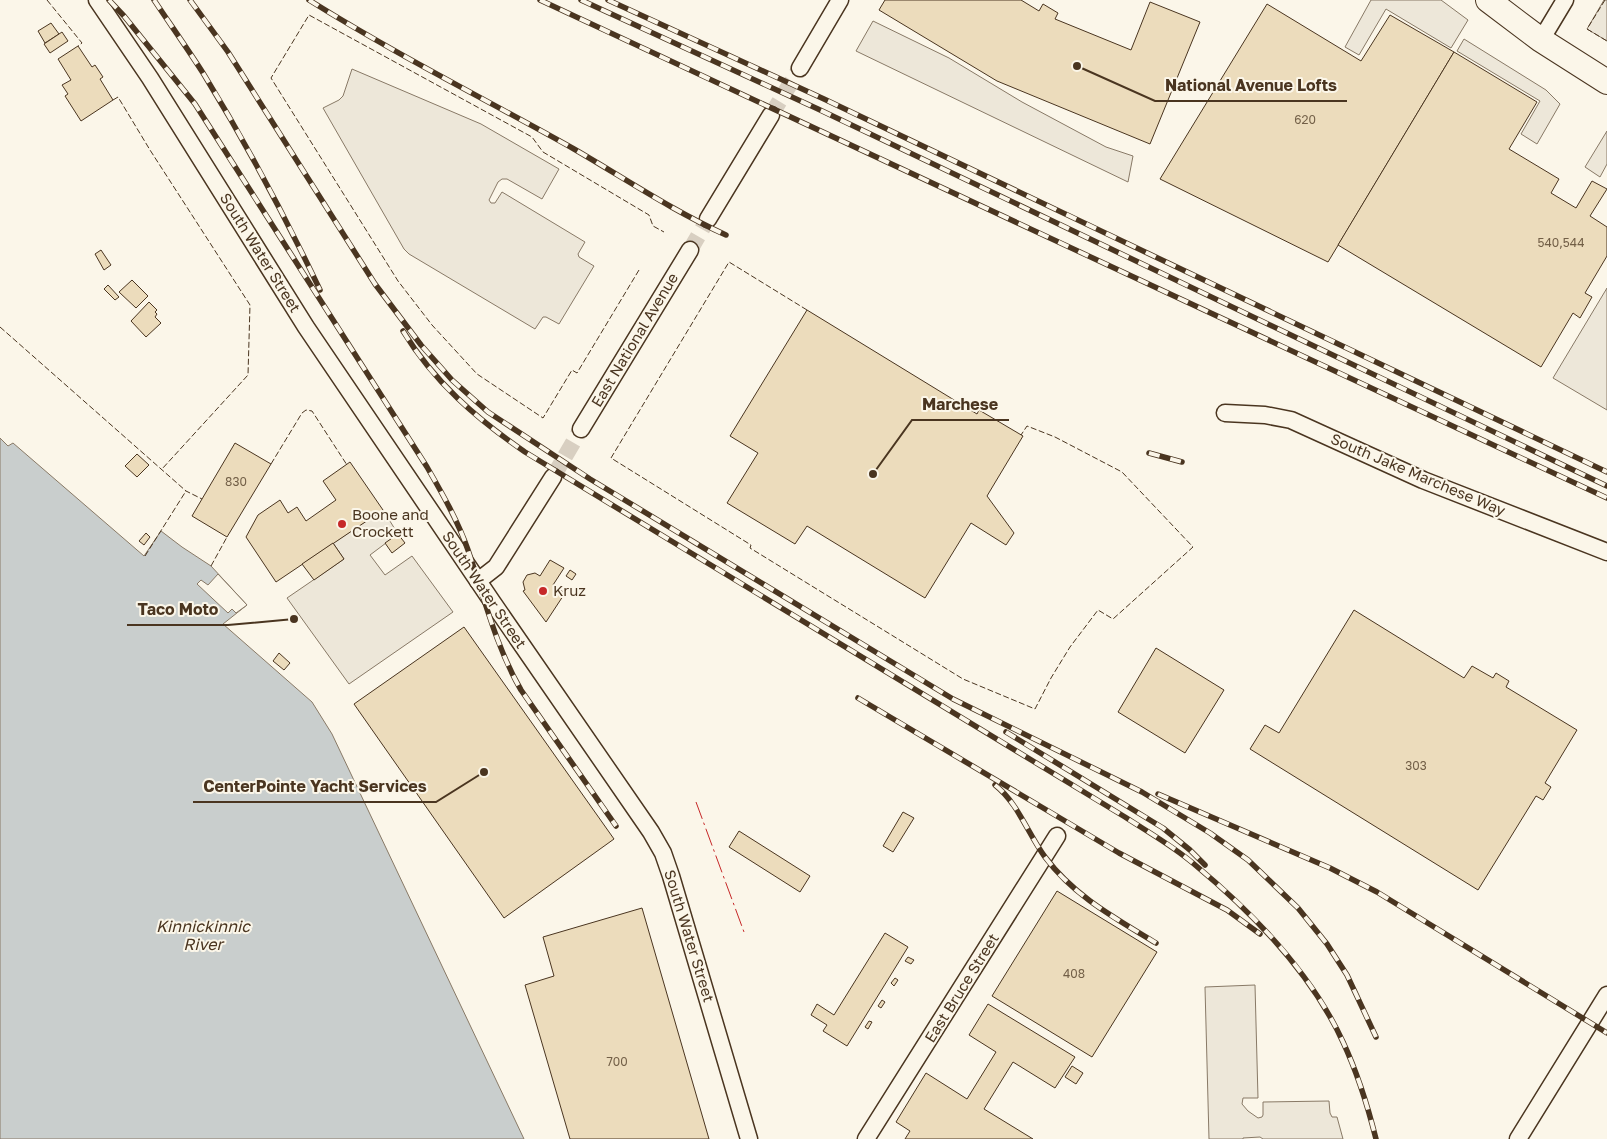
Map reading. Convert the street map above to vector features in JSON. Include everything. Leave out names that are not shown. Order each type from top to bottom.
[{"type":"main road","points":[[1488,0],[1540,40],[1607,82]]},
{"type":"street","name":"South Water Street","points":[[97,0],[150,78],[306,327],[651,832],[663,853],[679,901],[749,1139]]},
{"type":"street","points":[[800,68],[840,0]]},
{"type":"street","points":[[1540,40],[1565,0]]},
{"type":"street","points":[[708,219],[772,115]]},
{"type":"street","name":"East National Avenue","points":[[581,430],[690,250]]},
{"type":"street","name":"South Jake Marchese Way","points":[[1225,414],[1265,415],[1291,420],[1423,480],[1607,552]]},
{"type":"street","points":[[478,580],[496,567],[553,478]]},
{"type":"street","name":"East Bruce Street","points":[[866,1139],[1057,836]]},
{"type":"street","points":[[1518,1139],[1607,995]]},
{"type":"shaded area","points":[[1371,0],[1441,0],[1468,20],[1451,48],[1386,9],[1359,55],[1345,47]]},
{"type":"shaded area","points":[[1604,0],[1607,0],[1607,41],[1587,29]]},
{"type":"shaded area","points":[[873,21],[949,58],[1022,102],[1106,147],[1133,156],[1128,182],[856,51]]},
{"type":"shaded area","points":[[1464,39],[1546,90],[1560,104],[1537,144],[1521,134],[1540,101],[1457,51]]},
{"type":"shaded area","points":[[352,69],[481,124],[559,169],[542,199],[507,179],[502,179],[498,182],[489,200],[491,203],[495,203],[502,192],[585,242],[578,254],[579,257],[594,266],[559,324],[543,317],[535,329],[409,254],[404,249],[323,108],[343,96]]},
{"type":"shaded area","points":[[1607,131],[1607,164],[1600,177],[1585,167]]},
{"type":"shaded area","points":[[1607,288],[1607,410],[1553,378]]},
{"type":"shaded area","points":[[383,510],[398,534],[370,555],[385,575],[412,556],[453,612],[349,684],[287,598],[344,559],[333,543]]},
{"type":"shaded area","points":[[1255,985],[1258,1098],[1243,1098],[1242,1104],[1258,1118],[1263,1115],[1263,1102],[1329,1101],[1330,1113],[1332,1117],[1337,1117],[1343,1139],[1263,1139],[1260,1137],[1209,1139],[1205,987]]},
{"type":"water","name":"Kinnickinnic River","points":[[0,438],[8,446],[13,443],[144,556],[161,531],[211,566],[247,605],[223,624],[312,702],[332,734],[524,1139],[0,1139]]},
{"type":"pier","points":[[218,574],[247,605],[236,613],[232,609],[228,613],[197,584],[201,580],[208,585]]},
{"type":"building","points":[[885,0],[1021,0],[1039,11],[1043,4],[1058,13],[1055,19],[1131,50],[1150,2],[1200,22],[1150,144],[997,81],[879,10]]},
{"type":"building","points":[[1267,4],[1361,61],[1390,15],[1454,52],[1328,262],[1160,179]]},
{"type":"building","points":[[51,23],[59,34],[45,43],[38,31]]},
{"type":"building","points":[[62,32],[68,41],[50,53],[44,44]]},
{"type":"building","points":[[78,46],[92,67],[95,65],[103,77],[100,79],[113,100],[81,121],[65,96],[68,94],[62,85],[71,80],[58,59]]},
{"type":"building","points":[[1454,52],[1537,102],[1509,149],[1559,179],[1551,193],[1576,208],[1592,181],[1607,189],[1590,216],[1607,227],[1607,256],[1585,293],[1592,297],[1580,318],[1573,313],[1541,367],[1338,245]]},
{"type":"building","points":[[101,250],[111,265],[104,270],[95,254]]},
{"type":"building","points":[[132,280],[148,296],[136,308],[119,292]]},
{"type":"building","points":[[108,285],[119,297],[115,300],[104,289]]},
{"type":"building","points":[[149,302],[157,310],[155,317],[161,323],[146,337],[131,321]]},
{"type":"building","points":[[807,310],[977,414],[979,410],[1023,436],[987,496],[1014,533],[1006,545],[971,523],[925,598],[807,526],[795,544],[727,503],[758,453],[730,436]]},
{"type":"building","points":[[235,443],[271,464],[227,537],[192,516]]},
{"type":"building","points":[[137,454],[149,465],[137,477],[125,466]]},
{"type":"building","points":[[350,462],[383,510],[276,582],[246,537],[258,515],[280,500],[288,513],[297,507],[306,521],[336,500],[323,481]]},
{"type":"building","points":[[146,533],[150,537],[144,545],[139,541]]},
{"type":"building","points":[[398,534],[405,543],[392,553],[385,543]]},
{"type":"building","points":[[333,543],[344,559],[314,580],[302,564]]},
{"type":"building","name":"Kruz","points":[[550,560],[564,568],[553,585],[565,593],[546,622],[523,591],[525,590],[523,582],[527,575],[535,573],[540,576]]},
{"type":"building","points":[[570,570],[576,574],[572,580],[566,576]]},
{"type":"building","points":[[1354,610],[1464,678],[1472,666],[1493,678],[1496,673],[1509,681],[1506,687],[1577,730],[1545,783],[1551,787],[1543,800],[1536,796],[1478,890],[1250,749],[1265,725],[1279,733]]},
{"type":"building","points":[[464,627],[614,839],[504,918],[354,704]]},
{"type":"building","points":[[1156,648],[1224,690],[1185,753],[1118,712]]},
{"type":"building","points":[[279,653],[290,663],[284,670],[273,661]]},
{"type":"building","points":[[903,812],[914,818],[893,852],[883,846]]},
{"type":"building","points":[[739,831],[810,876],[800,892],[729,847]]},
{"type":"building","points":[[1057,891],[1157,952],[1092,1057],[992,996]]},
{"type":"building","points":[[642,908],[709,1139],[570,1139],[525,985],[554,976],[543,937]]},
{"type":"building","points":[[885,933],[908,947],[847,1046],[823,1031],[827,1025],[811,1015],[817,1004],[834,1015]]},
{"type":"building","points":[[908,957],[914,960],[911,964],[905,961]]},
{"type":"building","points":[[895,978],[898,980],[894,986],[891,983]]},
{"type":"building","points":[[882,1000],[885,1002],[881,1008],[878,1006]]},
{"type":"building","points":[[988,1004],[1075,1057],[1055,1088],[1013,1062],[984,1109],[1033,1139],[905,1139],[910,1131],[896,1122],[926,1073],[967,1099],[996,1052],[969,1035]]},
{"type":"building","points":[[869,1021],[872,1022],[868,1029],[865,1027]]},
{"type":"building","points":[[1072,1066],[1083,1073],[1076,1084],[1065,1077]]},
{"type":"tunnel","points":[[771,115],[800,68]]},
{"type":"tunnel","points":[[690,250],[708,219]]},
{"type":"tunnel","points":[[553,477],[581,429]]},
{"type":"railway","points":[[109,0],[195,104],[427,467],[464,539],[497,639],[512,674],[521,690],[616,826]]},
{"type":"railway","points":[[154,0],[203,73],[235,126],[279,207],[320,290]]},
{"type":"railway","points":[[190,0],[228,52],[375,284],[421,345],[452,380],[488,412],[590,479],[953,699],[1142,792],[1210,833],[1248,860],[1298,908],[1327,944],[1347,975],[1376,1037]]},
{"type":"railway","points":[[309,0],[407,58],[574,149],[668,205],[726,235]]},
{"type":"railway","points":[[540,0],[1607,498]]},
{"type":"railway","points":[[581,0],[818,109],[1607,486]]},
{"type":"railway","points":[[608,0],[824,99],[1607,472]]},
{"type":"railway","points":[[403,331],[428,367],[473,413],[525,452],[1125,817],[1186,857],[1259,923],[1279,945],[1315,992],[1330,1016],[1348,1053],[1362,1090],[1376,1139]]},
{"type":"railway","points":[[1149,453],[1182,462]]},
{"type":"railway","points":[[858,698],[1119,853],[1227,910],[1260,934]]},
{"type":"railway","points":[[1006,732],[1163,828],[1205,865]]},
{"type":"railway","points":[[995,785],[1010,801],[1039,848],[1056,871],[1082,895],[1156,943]]},
{"type":"railway","points":[[1158,794],[1330,868],[1377,892],[1607,1033]]},
{"type":"fence","points":[[47,0],[82,43],[78,46]]},
{"type":"fence","points":[[1605,0],[1587,29],[1607,41]]},
{"type":"fence","points":[[639,270],[577,373],[572,370],[543,418],[477,374],[432,325],[398,281],[271,78],[309,15],[532,137],[543,152],[649,215],[653,226],[664,232]]},
{"type":"fence","points":[[113,100],[118,97],[250,305],[248,375],[162,469]]},
{"type":"fence","points":[[807,310],[729,262],[611,458],[751,545],[750,548],[963,679],[1035,709],[1070,647],[1098,610],[1113,619],[1193,547],[1122,472],[1055,437],[1027,426],[1021,435]]},
{"type":"fence","points":[[0,327],[186,491],[202,499]]},
{"type":"fence","points":[[271,464],[302,413],[306,410],[312,411],[347,465]]},
{"type":"fence","points":[[145,556],[186,491]]},
{"type":"fence","points":[[211,566],[227,537]]},
{"type":"power","points":[[696,802],[744,932]]},
{"type":"place","name":"National Avenue Lofts","points":[[1077,66]]},
{"type":"place","name":"Marchese","points":[[873,474]]},
{"type":"place","name":"Boone and Crockett","points":[[342,524]]},
{"type":"place","name":"Kruz","points":[[543,591]]},
{"type":"place","name":"Taco Moto","points":[[294,619]]},
{"type":"place","name":"CenterPointe Yacht Services","points":[[484,772]]}]
